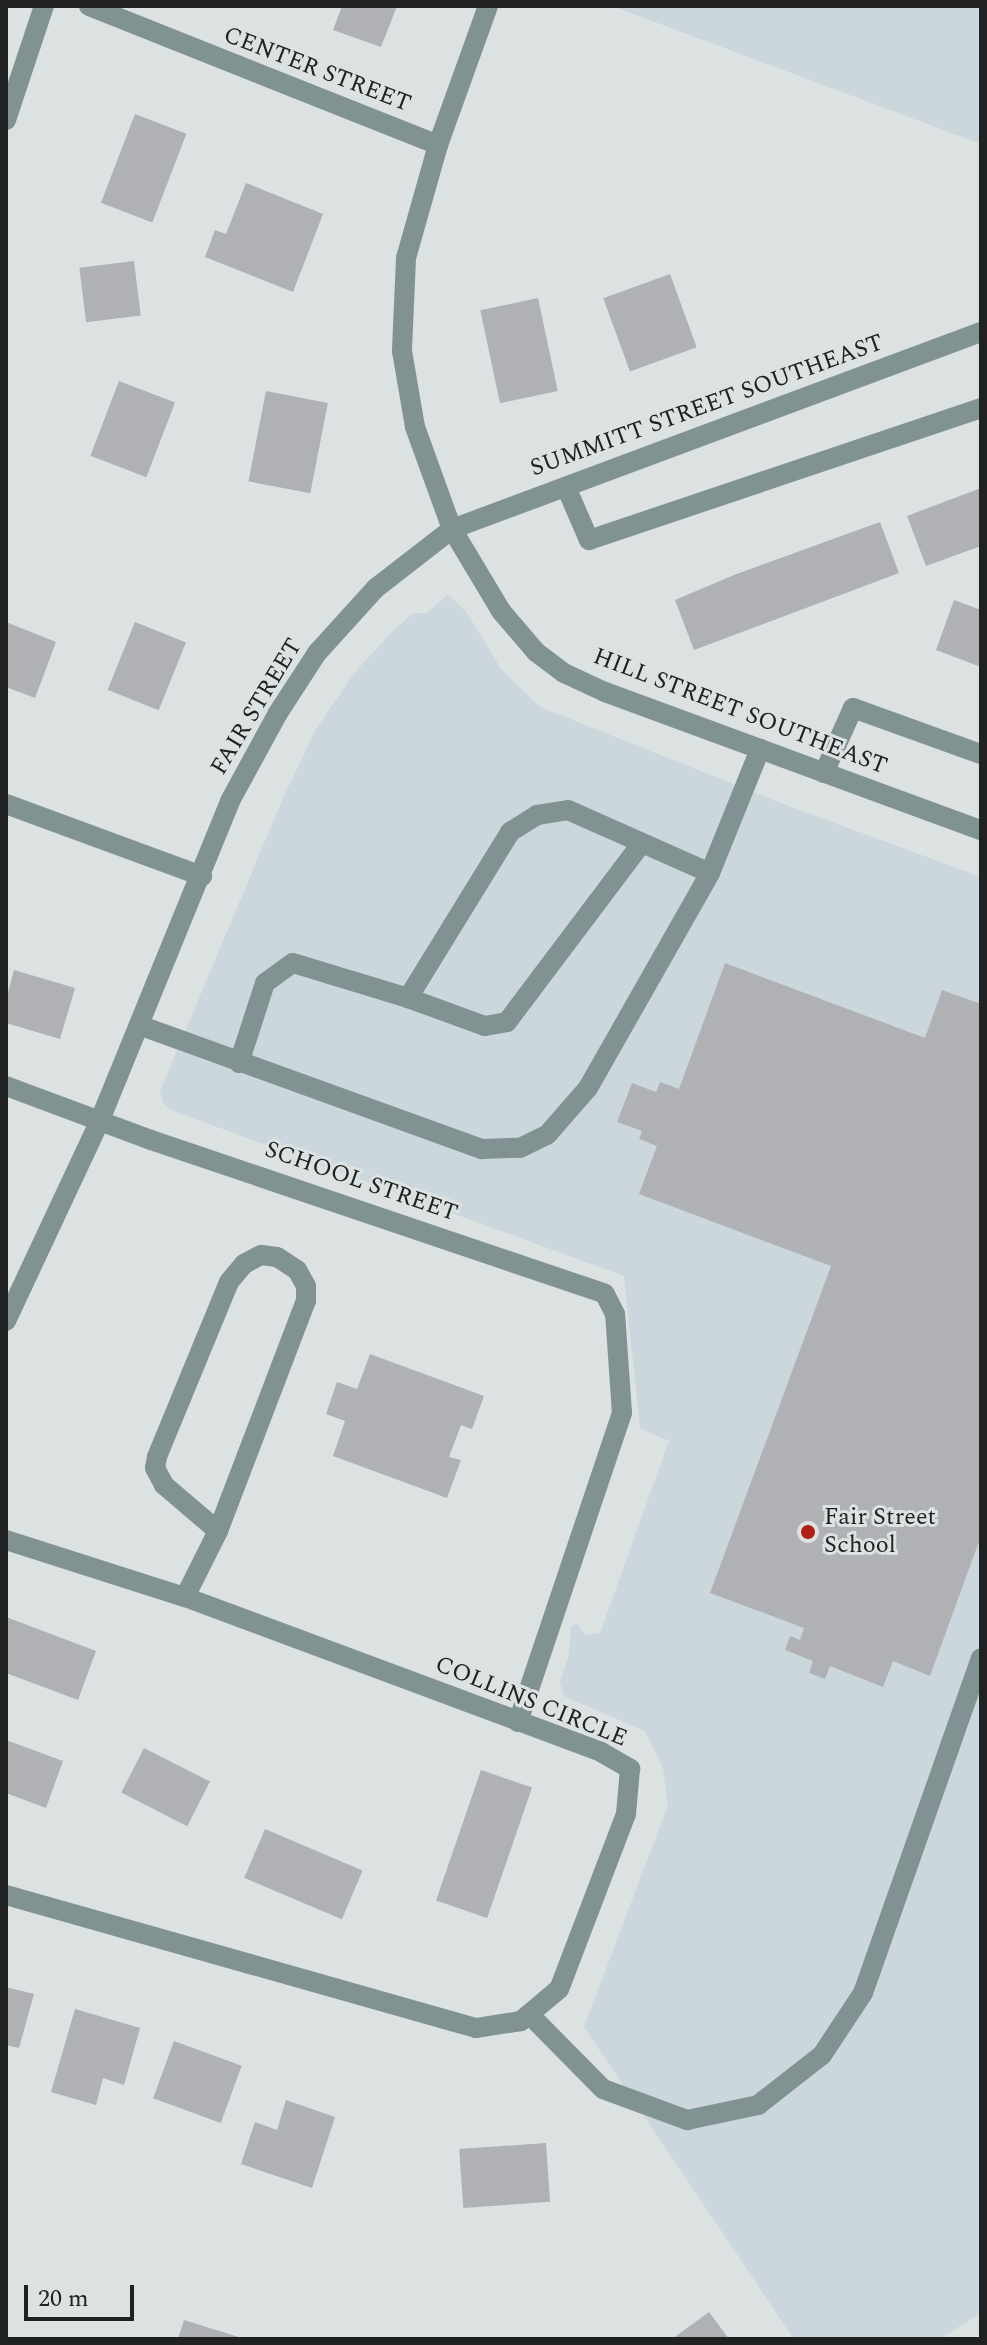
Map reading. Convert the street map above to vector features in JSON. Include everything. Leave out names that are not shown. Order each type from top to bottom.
[{"type":"street","points":[[6,120],[44,6]]},
{"type":"street","name":"CENTER STREET","points":[[89,6],[438,145]]},
{"type":"street","points":[[452,529],[415,427],[402,351],[406,258],[438,145],[488,6]]},
{"type":"street","name":"SUMMITT STREET SOUTHEAST","points":[[452,529],[981,332]]},
{"type":"street","points":[[566,487],[589,540],[981,408]]},
{"type":"street","name":"HILL STREET SOUTHEAST","points":[[452,529],[501,611],[536,652],[564,673],[605,692],[981,830]]},
{"type":"street","name":"FAIR STREET","points":[[6,1321],[100,1120],[230,801],[278,713],[317,653],[376,588],[452,529]]},
{"type":"street","points":[[824,773],[853,708],[981,754]]},
{"type":"street","points":[[139,1025],[482,1149],[520,1148],[547,1135],[588,1088],[710,873],[760,749]]},
{"type":"street","points":[[6,804],[202,876]]},
{"type":"street","points":[[408,998],[510,832],[537,815],[568,810],[710,873]]},
{"type":"street","points":[[239,1063],[265,983],[293,963],[408,998],[485,1026],[507,1022],[642,843]]},
{"type":"street","name":"SCHOOL STREET","points":[[6,1086],[605,1294],[615,1314],[622,1413],[518,1722]]},
{"type":"street","points":[[185,1597],[218,1531],[306,1301],[306,1286],[297,1270],[277,1257],[261,1255],[244,1264],[229,1282],[157,1457],[155,1468],[164,1485],[218,1531]]},
{"type":"street","name":"COLLINS CIRCLE","points":[[6,1540],[185,1597],[601,1752],[630,1769],[626,1814],[559,1989],[521,2021],[476,2028],[6,1895]]},
{"type":"street","points":[[529,2014],[603,2089],[687,2120],[758,2105],[822,2055],[863,1993],[981,1658]]},
{"type":"shaded area","points":[[612,6],[981,6],[981,144]]},
{"type":"shaded area","name":"Fair Street School","points":[[448,595],[466,611],[501,669],[540,707],[786,805],[981,877],[981,2313],[940,2339],[794,2339],[584,2027],[668,1805],[663,1768],[645,1731],[564,1696],[560,1682],[569,1654],[571,1626],[578,1624],[585,1635],[600,1633],[669,1441],[640,1428],[624,1276],[171,1110],[163,1103],[160,1091],[284,796],[315,731],[355,672],[392,632],[413,613],[426,613]]},
{"type":"building","points":[[342,6],[397,6],[381,47],[333,30]]},
{"type":"building","points":[[135,114],[186,134],[152,222],[101,203]]},
{"type":"building","points":[[246,183],[323,214],[293,292],[205,257],[215,230],[226,234]]},
{"type":"building","points":[[134,261],[141,316],[86,322],[79,268]]},
{"type":"building","points":[[670,274],[697,347],[630,372],[603,298]]},
{"type":"building","points":[[538,298],[558,391],[500,403],[480,310]]},
{"type":"building","points":[[119,381],[175,403],[146,477],[90,456]]},
{"type":"building","points":[[266,391],[328,403],[310,493],[248,481]]},
{"type":"building","points":[[981,488],[981,546],[926,566],[907,516]]},
{"type":"building","points":[[880,522],[899,573],[694,650],[675,600]]},
{"type":"building","points":[[954,600],[981,610],[981,667],[936,650]]},
{"type":"building","points":[[6,622],[56,642],[35,698],[6,687]]},
{"type":"building","points":[[135,622],[186,643],[159,710],[108,690]]},
{"type":"building","points":[[725,963],[925,1038],[942,990],[981,1004],[981,1536],[930,1676],[893,1661],[883,1687],[830,1666],[825,1679],[809,1673],[813,1661],[785,1650],[790,1636],[800,1640],[804,1628],[710,1593],[831,1266],[639,1194],[657,1146],[639,1139],[642,1131],[617,1122],[632,1083],[656,1092],[660,1082],[679,1089]]},
{"type":"building","points":[[14,970],[75,988],[60,1039],[6,1023],[6,1000]]},
{"type":"building","points":[[370,1354],[484,1396],[472,1429],[461,1425],[449,1457],[461,1460],[447,1498],[333,1456],[345,1421],[326,1414],[337,1382],[357,1389]]},
{"type":"building","points":[[6,1617],[96,1651],[78,1700],[6,1673]]},
{"type":"building","points":[[6,1740],[63,1761],[46,1808],[6,1793]]},
{"type":"building","points":[[144,1748],[210,1782],[187,1826],[121,1793]]},
{"type":"building","points":[[481,1770],[532,1788],[487,1918],[436,1900]]},
{"type":"building","points":[[265,1829],[363,1870],[342,1919],[244,1878]]},
{"type":"building","points":[[6,1987],[34,1994],[19,2048],[6,2045]]},
{"type":"building","points":[[75,2009],[140,2028],[124,2085],[103,2078],[96,2105],[51,2092]]},
{"type":"building","points":[[174,2041],[242,2066],[221,2123],[153,2098]]},
{"type":"building","points":[[286,2100],[335,2117],[312,2188],[241,2164],[255,2122],[277,2130]]},
{"type":"building","points":[[546,2143],[550,2202],[463,2208],[459,2149]]},
{"type":"building","points":[[709,2312],[729,2339],[672,2339]]},
{"type":"building","points":[[184,2320],[242,2338],[242,2339],[178,2339]]},
{"type":"place","name":"Fair Street School","points":[[808,1532]]}]
